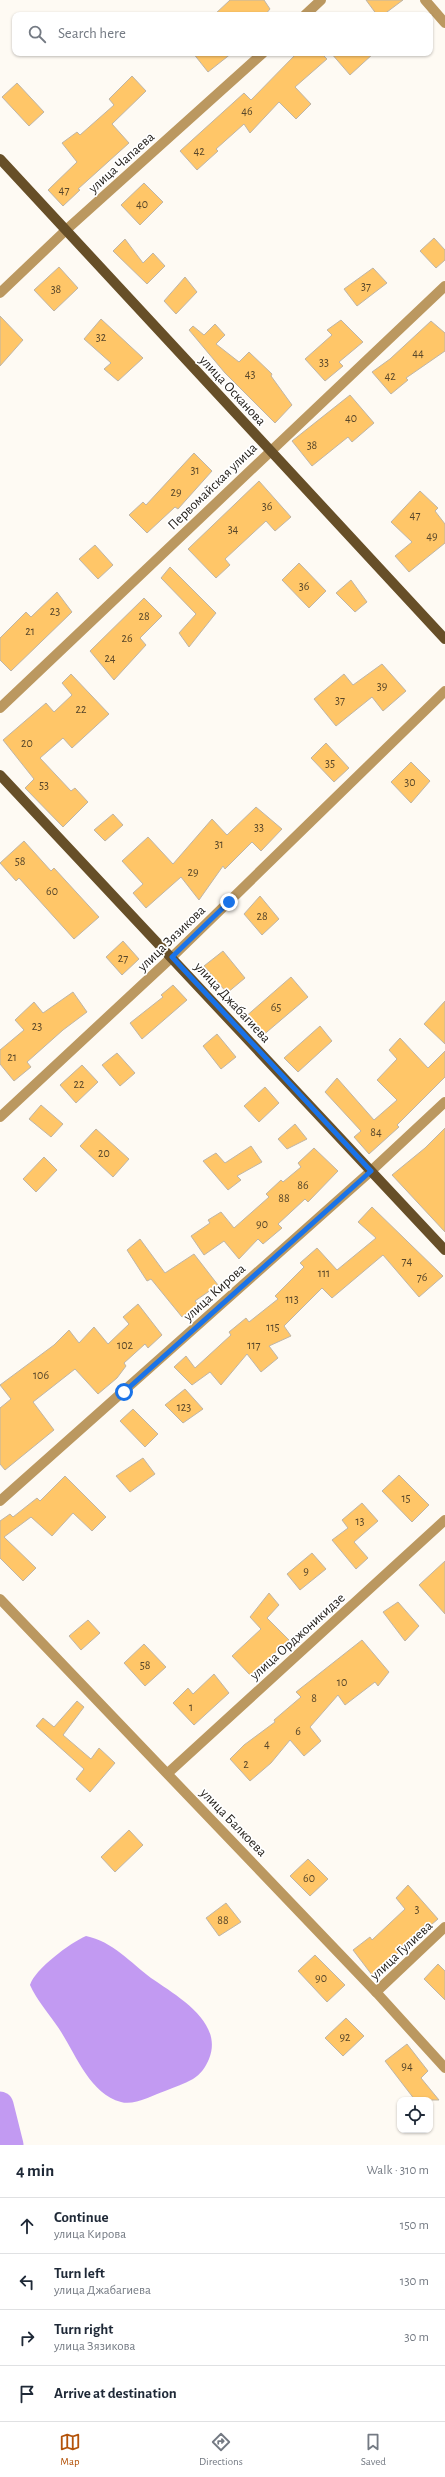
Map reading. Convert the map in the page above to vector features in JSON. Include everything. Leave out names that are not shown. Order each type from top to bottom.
[{"type":"main road","name":"улица Осканова","points":[[0,159],[445,639]]},
{"type":"main road","name":"улица Джабагиева","points":[[0,775],[445,1250]]},
{"type":"street","points":[[308,12],[321,0]]},
{"type":"street","points":[[425,0],[445,23]]},
{"type":"street","name":"улица Чапаева","points":[[0,293],[66,230],[259,56]]},
{"type":"street","name":"Первомайская улица","points":[[0,708],[270,450],[445,286]]},
{"type":"street","name":"улица Зязикова","points":[[0,1117],[172,957],[445,691]]},
{"type":"street","name":"улица Кирова","points":[[0,1500],[371,1171],[445,1102]]},
{"type":"street","name":"улица Орджоникидзе","points":[[168,1773],[445,1520]]},
{"type":"street","name":"улица Балкоева","points":[[0,1599],[376,1992],[445,2068]]},
{"type":"street","name":"улица Гулиева","points":[[376,1992],[445,1928]]},
{"type":"shaded area","points":[[86,1936],[104,1943],[121,1953],[151,1978],[185,2002],[204,2022],[210,2033],[212,2046],[209,2059],[196,2077],[183,2084],[132,2103],[121,2102],[109,2097],[90,2080],[62,2033],[30,1985],[39,1972],[54,1957],[71,1944]]},
{"type":"building","points":[[230,0],[264,0],[270,9],[268,12],[217,12]]},
{"type":"building","points":[[366,0],[403,0],[387,12],[375,12]]},
{"type":"building","points":[[195,56],[228,56],[208,72]]},
{"type":"building","points":[[294,56],[324,56],[327,59],[295,87],[311,104],[296,119],[279,102],[250,133],[244,124],[216,149],[218,151],[197,170],[180,151],[244,93],[251,100]]},
{"type":"building","points":[[334,56],[371,56],[350,75]]},
{"type":"building","points":[[132,76],[146,91],[112,124],[129,143],[78,189],[80,190],[63,206],[48,190],[77,162],[62,143],[77,132],[80,135],[114,105],[109,99]]},
{"type":"building","points":[[17,83],[44,112],[29,126],[2,97]]},
{"type":"building","points":[[144,183],[163,202],[140,225],[121,205]]},
{"type":"building","points":[[434,238],[445,250],[445,260],[436,268],[420,251]]},
{"type":"building","points":[[125,239],[143,263],[153,253],[165,266],[147,284],[113,251]]},
{"type":"building","points":[[59,267],[78,288],[54,311],[34,290]]},
{"type":"building","points":[[373,268],[387,283],[357,306],[344,289]]},
{"type":"building","points":[[185,277],[197,292],[176,314],[164,301]]},
{"type":"building","points":[[0,316],[23,340],[0,366]]},
{"type":"building","points":[[101,319],[143,358],[118,381],[104,369],[111,363],[84,339]]},
{"type":"building","points":[[341,320],[363,342],[339,362],[343,366],[325,381],[305,359],[332,335],[327,330]]},
{"type":"building","points":[[431,321],[445,333],[445,351],[406,378],[408,380],[391,394],[372,372],[390,359]]},
{"type":"building","points":[[215,324],[225,335],[216,344],[239,362],[249,352],[272,374],[271,376],[292,405],[275,423],[225,373],[189,330],[193,326],[204,335]]},
{"type":"building","points":[[350,395],[374,423],[352,442],[348,437],[312,466],[292,441]]},
{"type":"building","points":[[194,453],[212,471],[178,509],[175,507],[147,533],[129,515],[143,502],[146,505]]},
{"type":"building","points":[[259,481],[291,517],[275,531],[266,521],[225,559],[230,565],[216,578],[188,549]]},
{"type":"building","points":[[420,491],[438,508],[435,511],[445,524],[445,543],[409,572],[395,556],[412,542],[391,522]]},
{"type":"building","points":[[95,545],[113,565],[98,579],[79,559]]},
{"type":"building","points":[[299,563],[326,591],[309,608],[282,580]]},
{"type":"building","points":[[170,567],[216,613],[189,647],[179,633],[196,614],[161,578]]},
{"type":"building","points":[[351,580],[367,602],[355,612],[336,593]]},
{"type":"building","points":[[57,592],[72,612],[11,671],[0,660],[0,638],[26,612],[31,617]]},
{"type":"building","points":[[144,598],[162,616],[140,638],[146,645],[114,680],[90,651]]},
{"type":"building","points":[[382,664],[406,691],[383,711],[372,697],[336,726],[314,699],[344,674],[353,685]]},
{"type":"building","points":[[71,674],[109,714],[72,748],[63,738],[40,758],[71,791],[75,788],[88,802],[63,827],[25,788],[34,779],[3,740],[46,703],[54,712],[72,695],[62,683]]},
{"type":"building","points":[[326,743],[349,768],[334,782],[311,758]]},
{"type":"building","points":[[411,762],[430,781],[411,803],[391,782]]},
{"type":"building","points":[[256,807],[282,829],[261,851],[252,842],[225,869],[223,866],[199,900],[181,877],[146,908],[133,893],[143,884],[122,861],[148,837],[173,864],[212,819],[227,835]]},
{"type":"building","points":[[113,814],[123,825],[105,841],[94,830]]},
{"type":"building","points":[[24,841],[51,871],[54,868],[99,917],[74,939],[19,878],[16,881],[0,863]]},
{"type":"building","points":[[260,896],[279,919],[262,935],[244,914]]},
{"type":"building","points":[[123,941],[139,959],[122,975],[106,957]]},
{"type":"building","points":[[223,951],[245,978],[227,993],[204,966]]},
{"type":"building","points":[[291,977],[308,997],[261,1037],[244,1018]]},
{"type":"building","points":[[173,985],[187,1000],[142,1039],[130,1023],[163,997],[161,995]]},
{"type":"building","points":[[73,992],[87,1012],[63,1030],[27,1062],[31,1067],[14,1081],[0,1064],[0,1050],[24,1030],[15,1020],[34,1002],[43,1013]]},
{"type":"building","points":[[445,1001],[445,1044],[424,1024]]},
{"type":"building","points":[[320,1026],[332,1041],[298,1072],[284,1058]]},
{"type":"building","points":[[217,1034],[236,1057],[221,1069],[203,1046]]},
{"type":"building","points":[[400,1038],[428,1068],[445,1051],[445,1077],[397,1125],[399,1127],[369,1154],[354,1137],[361,1131],[325,1092],[337,1078],[374,1120],[397,1100],[377,1080],[397,1059],[389,1050]]},
{"type":"building","points":[[117,1053],[135,1073],[120,1086],[102,1065]]},
{"type":"building","points":[[82,1065],[98,1082],[76,1103],[60,1085]]},
{"type":"building","points":[[265,1087],[279,1103],[259,1122],[244,1106]]},
{"type":"building","points":[[41,1105],[63,1124],[51,1137],[29,1119]]},
{"type":"building","points":[[295,1124],[307,1139],[287,1149],[278,1139]]},
{"type":"building","points":[[445,1128],[445,1232],[392,1175],[425,1148]]},
{"type":"building","points":[[96,1129],[129,1159],[113,1177],[80,1146]]},
{"type":"building","points":[[251,1146],[262,1162],[237,1176],[241,1180],[228,1190],[203,1161],[216,1153],[225,1163]]},
{"type":"building","points":[[314,1148],[338,1171],[308,1202],[305,1199],[278,1224],[282,1228],[263,1244],[258,1239],[239,1259],[224,1241],[204,1255],[191,1236],[210,1223],[208,1220],[221,1212],[234,1228],[269,1197],[266,1194],[281,1180],[283,1182],[301,1167],[298,1163]]},
{"type":"building","points":[[44,1157],[57,1170],[36,1192],[23,1179]]},
{"type":"building","points":[[372,1207],[443,1276],[419,1297],[383,1255],[332,1298],[322,1288],[284,1326],[291,1336],[269,1346],[278,1358],[261,1372],[247,1354],[221,1385],[210,1372],[192,1385],[174,1367],[186,1356],[195,1368],[231,1335],[229,1332],[246,1318],[249,1322],[278,1299],[275,1296],[304,1267],[300,1263],[317,1248],[337,1270],[376,1238],[358,1222]]},
{"type":"building","points":[[140,1239],[165,1273],[194,1254],[218,1285],[195,1301],[198,1305],[182,1317],[151,1279],[147,1281],[127,1250]]},
{"type":"building","points":[[138,1304],[162,1335],[148,1348],[145,1344],[124,1363],[126,1366],[117,1378],[98,1394],[75,1369],[33,1402],[54,1430],[5,1470],[0,1464],[0,1408],[11,1399],[0,1385],[54,1345],[69,1330],[79,1343],[94,1327],[108,1344],[129,1324],[123,1317]]},
{"type":"building","points":[[185,1389],[203,1409],[183,1423],[165,1405]]},
{"type":"building","points":[[133,1409],[158,1434],[145,1447],[120,1421]]},
{"type":"building","points":[[143,1458],[155,1474],[130,1492],[116,1476]]},
{"type":"building","points":[[399,1475],[429,1505],[412,1522],[382,1491]]},
{"type":"building","points":[[65,1476],[106,1517],[92,1531],[73,1513],[52,1536],[31,1517],[4,1537],[36,1568],[23,1581],[0,1558],[0,1521],[10,1514],[13,1517],[37,1498],[40,1501]]},
{"type":"building","points":[[362,1503],[378,1521],[354,1542],[368,1558],[356,1569],[332,1540],[348,1528],[342,1520]]},
{"type":"building","points":[[312,1553],[326,1569],[300,1590],[287,1574]]},
{"type":"building","points":[[445,1561],[445,1614],[419,1585]]},
{"type":"building","points":[[269,1593],[279,1605],[267,1618],[289,1640],[250,1675],[232,1656],[261,1629],[250,1617]]},
{"type":"building","points":[[398,1602],[419,1626],[405,1641],[383,1612]]},
{"type":"building","points":[[88,1620],[100,1633],[81,1650],[69,1636]]},
{"type":"building","points":[[362,1640],[389,1672],[378,1686],[375,1682],[345,1705],[338,1695],[310,1727],[321,1741],[304,1756],[290,1740],[271,1763],[250,1781],[230,1759],[244,1745],[275,1722],[274,1720],[301,1697],[296,1692]]},
{"type":"building","points":[[144,1644],[166,1667],[145,1686],[124,1663]]},
{"type":"building","points":[[214,1674],[229,1693],[194,1725],[173,1703],[188,1688],[193,1694]]},
{"type":"building","points":[[77,1701],[84,1707],[63,1735],[91,1759],[99,1748],[115,1763],[90,1792],[76,1779],[84,1769],[36,1726],[43,1718],[54,1727]]},
{"type":"building","points":[[129,1830],[143,1845],[115,1872],[101,1857]]},
{"type":"building","points":[[308,1859],[328,1879],[310,1896],[290,1876]]},
{"type":"building","points":[[408,1885],[438,1919],[372,1975],[353,1950],[370,1937],[372,1940],[405,1909],[396,1898]]},
{"type":"building","points":[[226,1903],[241,1922],[219,1936],[206,1918]]},
{"type":"building","points":[[315,1955],[345,1985],[327,2002],[298,1971]]},
{"type":"building","points":[[438,1964],[445,1971],[445,2000],[424,1979]]},
{"type":"building","points":[[346,2018],[364,2036],[343,2056],[325,2038]]},
{"type":"building","points":[[407,2044],[428,2071],[421,2078],[439,2100],[433,2100],[433,2097],[413,2097],[385,2061]]},
{"type":"waterway","points":[[0,2105],[10,2145]]},
{"type":"route","points":[[124,1392],[371,1171],[172,957],[229,902]]}]
